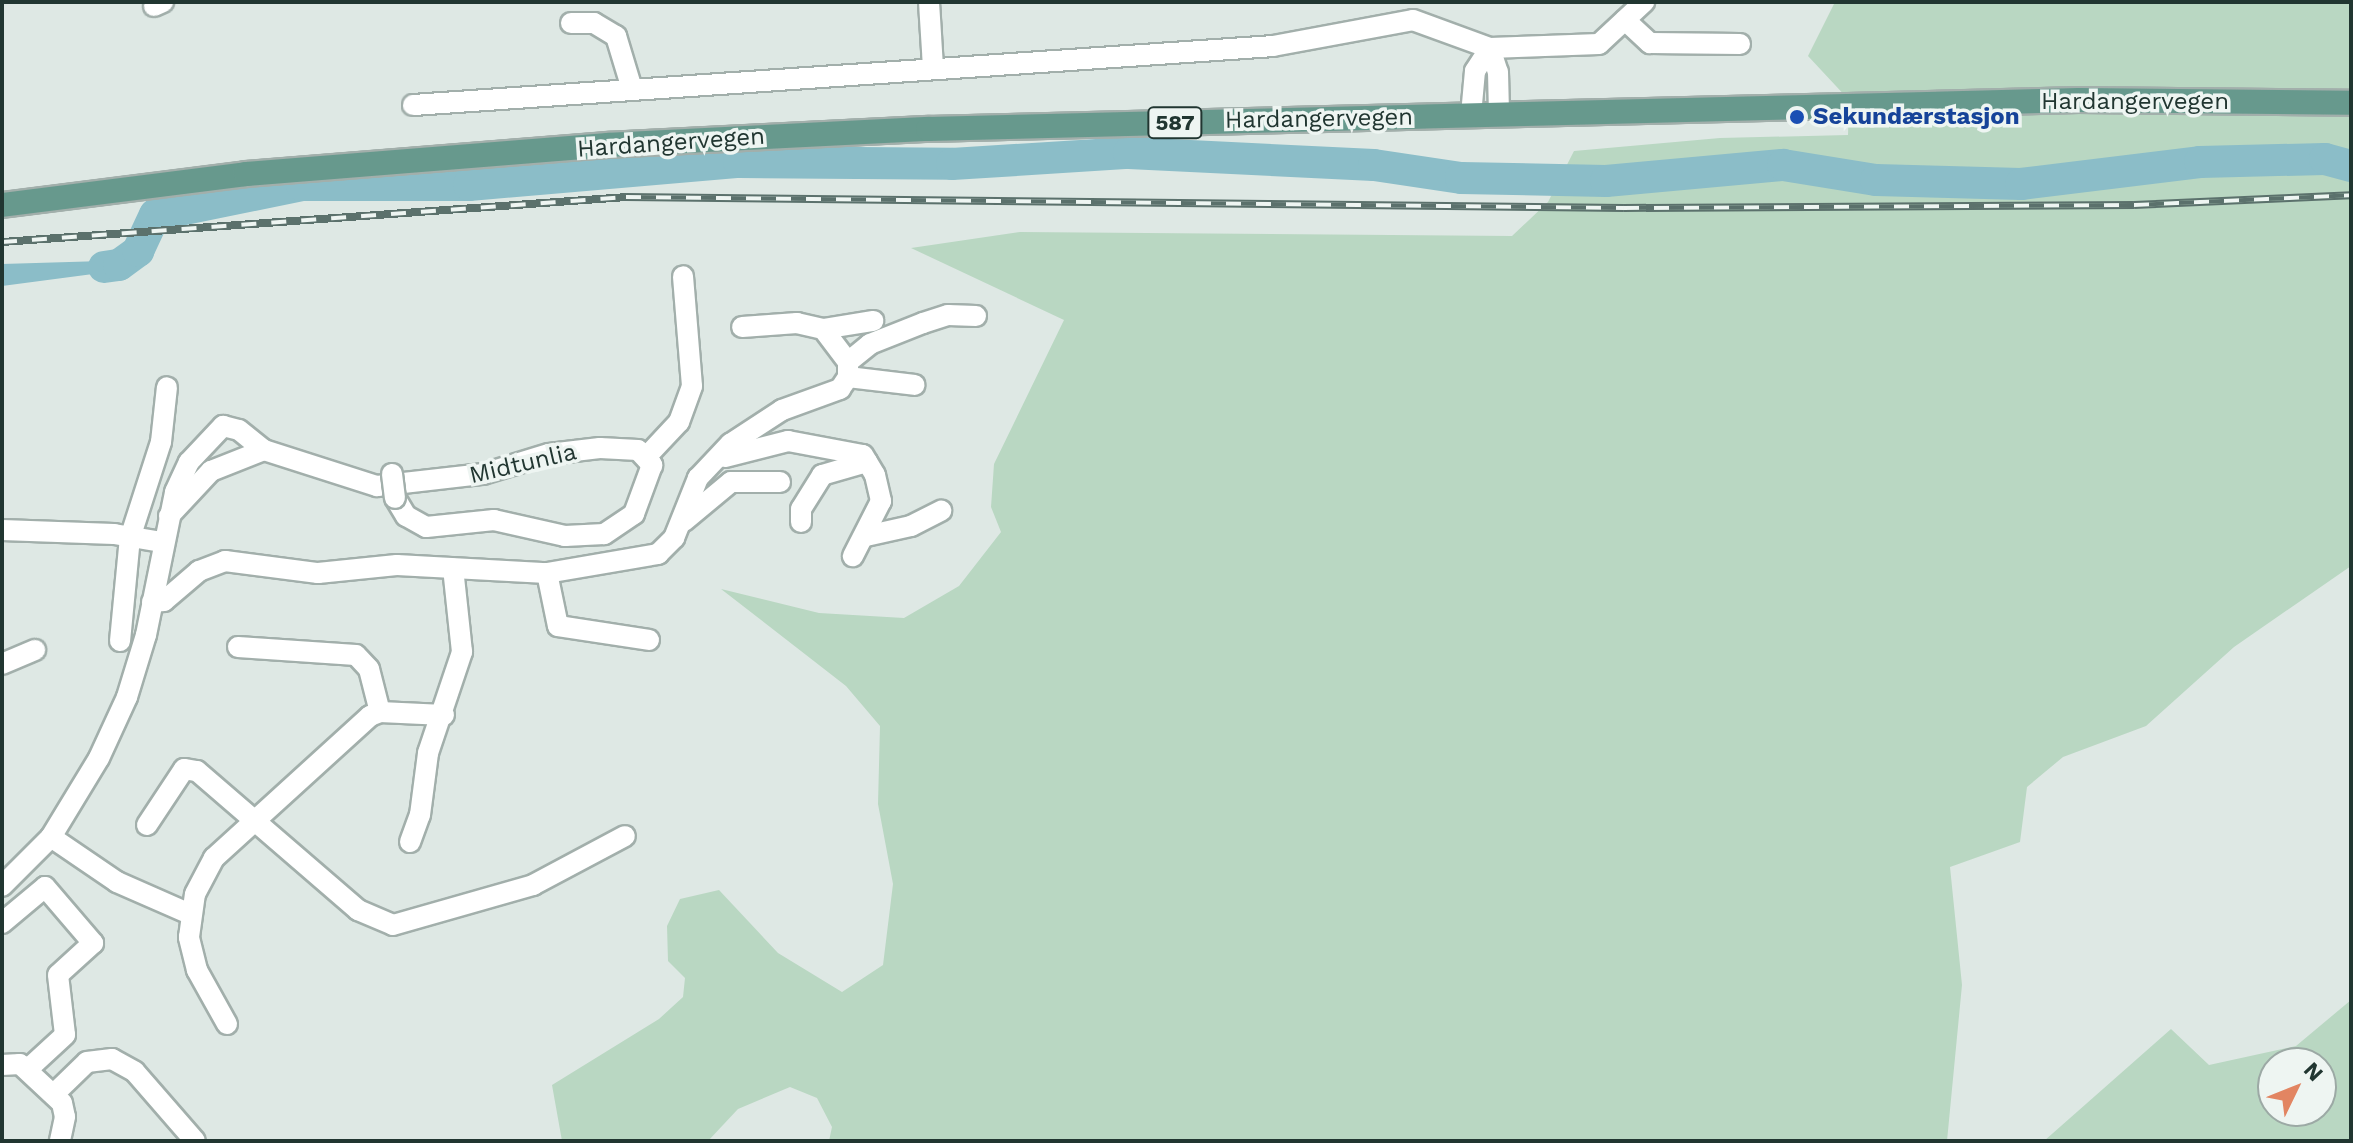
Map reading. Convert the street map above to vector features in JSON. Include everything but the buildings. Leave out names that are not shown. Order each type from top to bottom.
[{"type":"main road","name":"Hardangervegen","points":[[2,205],[246,174],[698,139],[1499,113],[2079,100],[2351,103]]},
{"type":"street","points":[[929,2],[933,68]]},
{"type":"street","points":[[413,105],[1273,46],[1412,11],[1490,48],[1599,44],[1644,2]]},
{"type":"street","points":[[1625,20],[1650,43],[1740,44]]},
{"type":"street","points":[[571,23],[594,23],[616,36],[632,89]]},
{"type":"street","points":[[1490,48],[1498,72],[1499,113]]},
{"type":"street","points":[[1471,115],[1475,71],[1490,48]]},
{"type":"street","points":[[648,455],[679,422],[692,386],[683,276]]},
{"type":"street","points":[[152,602],[164,601],[199,571],[225,561],[318,573],[397,565],[547,573],[646,558],[666,548],[681,524],[707,467],[765,418],[840,389],[848,370],[870,344],[948,315],[976,316]]},
{"type":"street","points":[[742,327],[797,323],[823,329],[873,321]]},
{"type":"street","points":[[823,329],[848,370],[915,385]]},
{"type":"street","points":[[120,641],[130,538],[161,442],[167,387]]},
{"type":"street","name":"Midtunlia","points":[[2,886],[51,837],[99,758],[127,697],[152,602],[169,516],[189,462],[218,428],[239,430],[264,450],[377,486],[483,474],[549,454],[600,448],[628,448],[648,455],[652,465],[634,514],[604,534],[565,536],[494,520],[426,527],[406,516],[395,498],[392,474]]},
{"type":"street","points":[[707,467],[747,448],[788,441],[857,451],[867,462],[881,501],[866,536],[853,556]]},
{"type":"street","name":"Midtunlia","points":[[169,516],[211,471],[264,450]]},
{"type":"street","points":[[801,522],[801,509],[822,475],[867,462]]},
{"type":"street","points":[[681,524],[731,482],[780,482]]},
{"type":"street","points":[[866,536],[911,526],[941,511]]},
{"type":"street","points":[[2,530],[162,542]]},
{"type":"street","points":[[410,842],[428,753],[444,715],[462,652],[453,568]]},
{"type":"street","points":[[547,573],[558,626],[649,640]]},
{"type":"street","points":[[238,647],[356,655],[369,669],[380,712]]},
{"type":"street","points":[[2,664],[35,650]]},
{"type":"street","points":[[227,1024],[197,970],[190,914],[214,858],[253,820],[380,712],[444,715]]},
{"type":"street","points":[[147,825],[188,768],[358,910],[393,925],[533,885],[625,836]]},
{"type":"street","points":[[51,837],[117,882],[190,914]]},
{"type":"street","points":[[2,923],[45,887],[93,943],[58,975],[65,1035],[28,1069]]},
{"type":"street","points":[[54,1094],[87,1062],[112,1059],[135,1072],[195,1141]]},
{"type":"street","points":[[2,1065],[28,1069],[54,1094],[65,1117],[60,1141]]},
{"type":"green space","points":[[1835,2],[2351,2],[2351,566],[2234,647],[2146,726],[2063,757],[2027,787],[2020,842],[1950,867],[1962,985],[1947,1141],[829,1141],[832,1127],[817,1098],[790,1087],[738,1109],[708,1141],[562,1141],[552,1085],[659,1019],[683,997],[685,978],[668,961],[667,926],[680,899],[719,890],[778,953],[842,992],[883,965],[893,884],[878,804],[880,726],[846,686],[721,589],[819,613],[904,618],[959,586],[1001,532],[991,507],[994,464],[1064,320],[911,248],[1020,232],[1512,236],[1548,202],[1574,151],[1720,138],[1848,135],[1849,100],[1808,56]]},
{"type":"green space","points":[[2351,1000],[2351,1141],[2044,1141],[2171,1029],[2209,1065],[2257,1055],[2257,1127],[2337,1127],[2337,1047],[2291,1047]]},
{"type":"water","points":[[149,244],[131,269],[2,286],[2,264],[103,261],[133,245]]},
{"type":"waterway","points":[[104,267],[119,265],[138,251],[155,215],[302,185],[469,185],[739,162],[952,164],[1129,153],[1374,165],[1461,178],[1606,181],[1783,165],[1876,180],[2021,184],[2200,162],[2325,159],[2351,166]]},
{"type":"railway","points":[[2,242],[626,197],[1624,208],[2134,205],[2351,195]]},
{"type":"place","name":"Sekundærstasjon","points":[[1797,117]]}]
